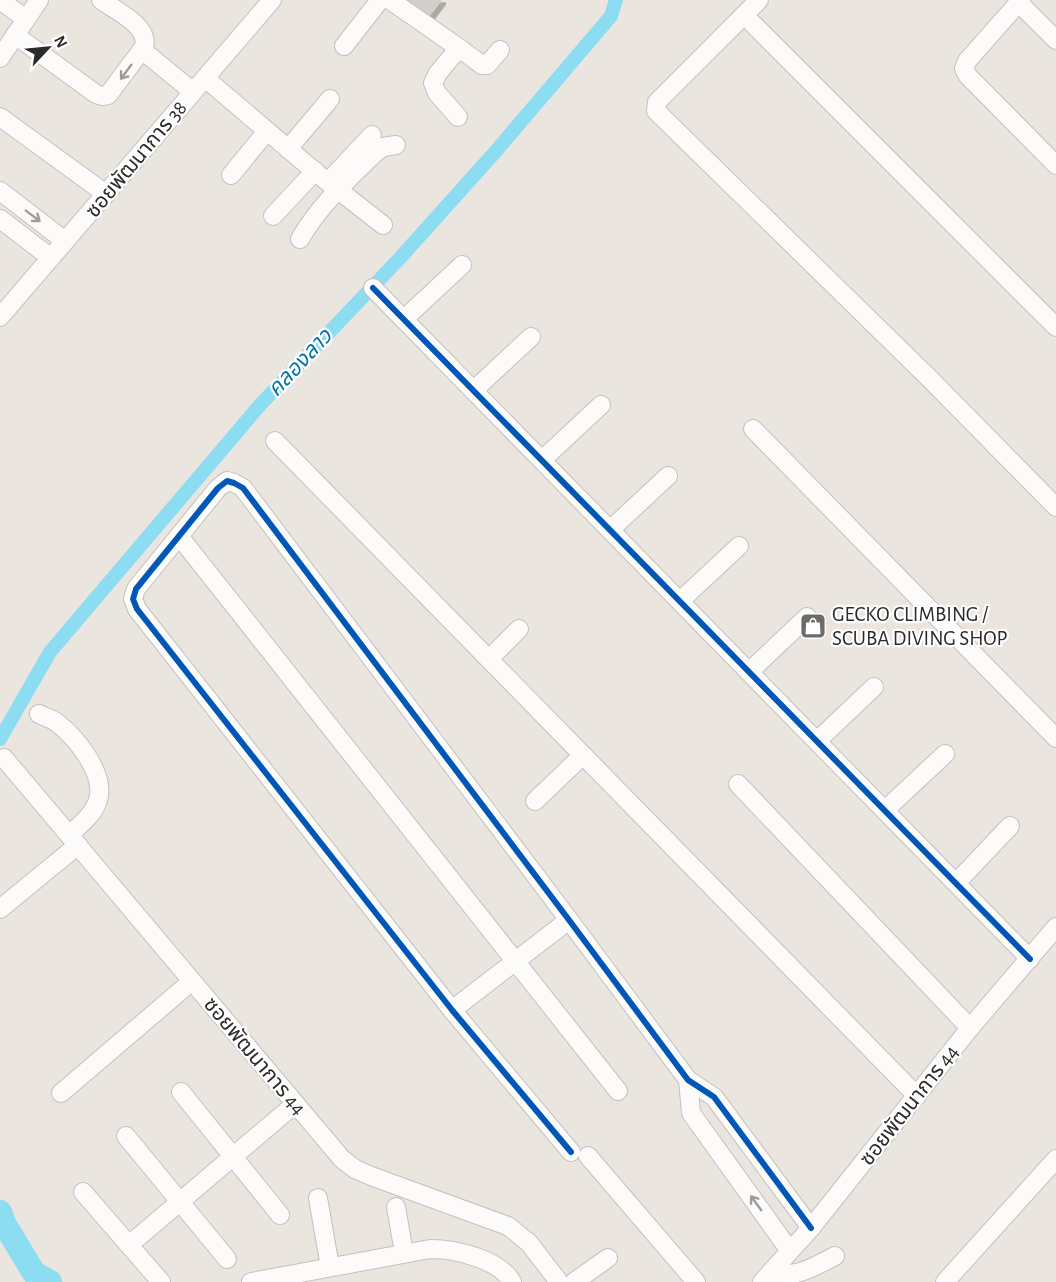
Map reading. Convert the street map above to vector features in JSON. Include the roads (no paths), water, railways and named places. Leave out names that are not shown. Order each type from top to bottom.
[{"type":"street","points":[[0,0],[26,19]]},
{"type":"street","points":[[0,58],[39,0]]},
{"type":"street","points":[[15,36],[100,96],[106,96],[142,50],[146,41],[141,29],[101,0]]},
{"type":"street","points":[[344,46],[380,0]]},
{"type":"street","points":[[390,0],[482,65],[487,65],[500,50]]},
{"type":"street","points":[[759,0],[657,102],[656,111],[1056,507]]},
{"type":"street","name":"ซอยพัฒนาการ 38","points":[[0,317],[199,85],[266,2]]},
{"type":"street","points":[[1056,40],[1020,2],[967,61],[964,69],[968,76],[1056,165]]},
{"type":"street","points":[[744,15],[1056,327]]},
{"type":"street","points":[[458,117],[437,93],[433,83],[438,73],[459,48]]},
{"type":"street","points":[[142,50],[267,131],[383,225]]},
{"type":"street","points":[[288,149],[330,99]]},
{"type":"street","points":[[0,117],[106,194]]},
{"type":"street","points":[[231,175],[267,131]]},
{"type":"street","points":[[300,239],[313,218],[327,181],[372,135]]},
{"type":"street","points":[[273,216],[379,149],[388,145],[396,145]]},
{"type":"street","points":[[0,191],[66,241]]},
{"type":"street","points":[[0,219],[51,258]]},
{"type":"street","points":[[404,319],[462,265]]},
{"type":"street","points":[[373,288],[1030,959]]},
{"type":"street","points":[[474,390],[531,336]]},
{"type":"street","points":[[542,460],[601,405]]},
{"type":"street","points":[[753,429],[1056,738]]},
{"type":"street","points":[[275,441],[917,1096]]},
{"type":"street","points":[[610,530],[668,476]]},
{"type":"street","points":[[696,1282],[452,1010],[137,609],[133,599],[136,589],[226,481],[243,488],[688,1080],[714,1097],[811,1227]]},
{"type":"street","points":[[179,536],[618,1091]]},
{"type":"street","points":[[680,601],[739,546]]},
{"type":"street","points":[[749,672],[807,617]]},
{"type":"street","points":[[489,659],[519,629]]},
{"type":"street","points":[[817,741],[874,687]]},
{"type":"street","points":[[0,909],[74,840],[98,802],[101,790],[99,777],[86,756],[55,721],[39,714]]},
{"type":"street","points":[[885,810],[945,754]]},
{"type":"street","points":[[535,801],[583,755]]},
{"type":"street","name":"ซอยพัฒนาการ 44","points":[[4,758],[342,1159],[355,1169],[508,1226],[529,1243],[559,1282]]},
{"type":"street","points":[[738,784],[970,1028]]},
{"type":"street","points":[[956,883],[1010,826]]},
{"type":"street","points":[[452,1010],[569,920]]},
{"type":"street","name":"ซอยพัฒนาการ 44","points":[[766,1277],[811,1227],[970,1028],[1056,927]]},
{"type":"street","points":[[61,1093],[192,981]]},
{"type":"street","points":[[688,1080],[691,1113],[790,1251]]},
{"type":"street","points":[[181,1092],[280,1215]]},
{"type":"street","points":[[129,1245],[295,1104]]},
{"type":"street","points":[[126,1136],[227,1259]]},
{"type":"street","points":[[945,1282],[1056,1159]]},
{"type":"street","points":[[83,1192],[161,1282]]},
{"type":"street","points":[[318,1198],[330,1267]]},
{"type":"street","points":[[396,1207],[404,1253]]},
{"type":"street","points":[[251,1282],[430,1249],[460,1252],[501,1269],[512,1282]]},
{"type":"street","points":[[766,1277],[799,1274],[835,1256]]},
{"type":"street","points":[[574,1282],[608,1258]]},
{"type":"waterway","name":"คลองลาว","points":[[0,739],[50,652],[260,405],[400,258],[496,151],[611,16],[616,0]]},
{"type":"waterway","points":[[0,1212],[5,1225],[34,1273],[50,1282]]},
{"type":"place","name":"GECKO CLIMBING / SCUBA DIVING SHOP","points":[[813,626]]}]
